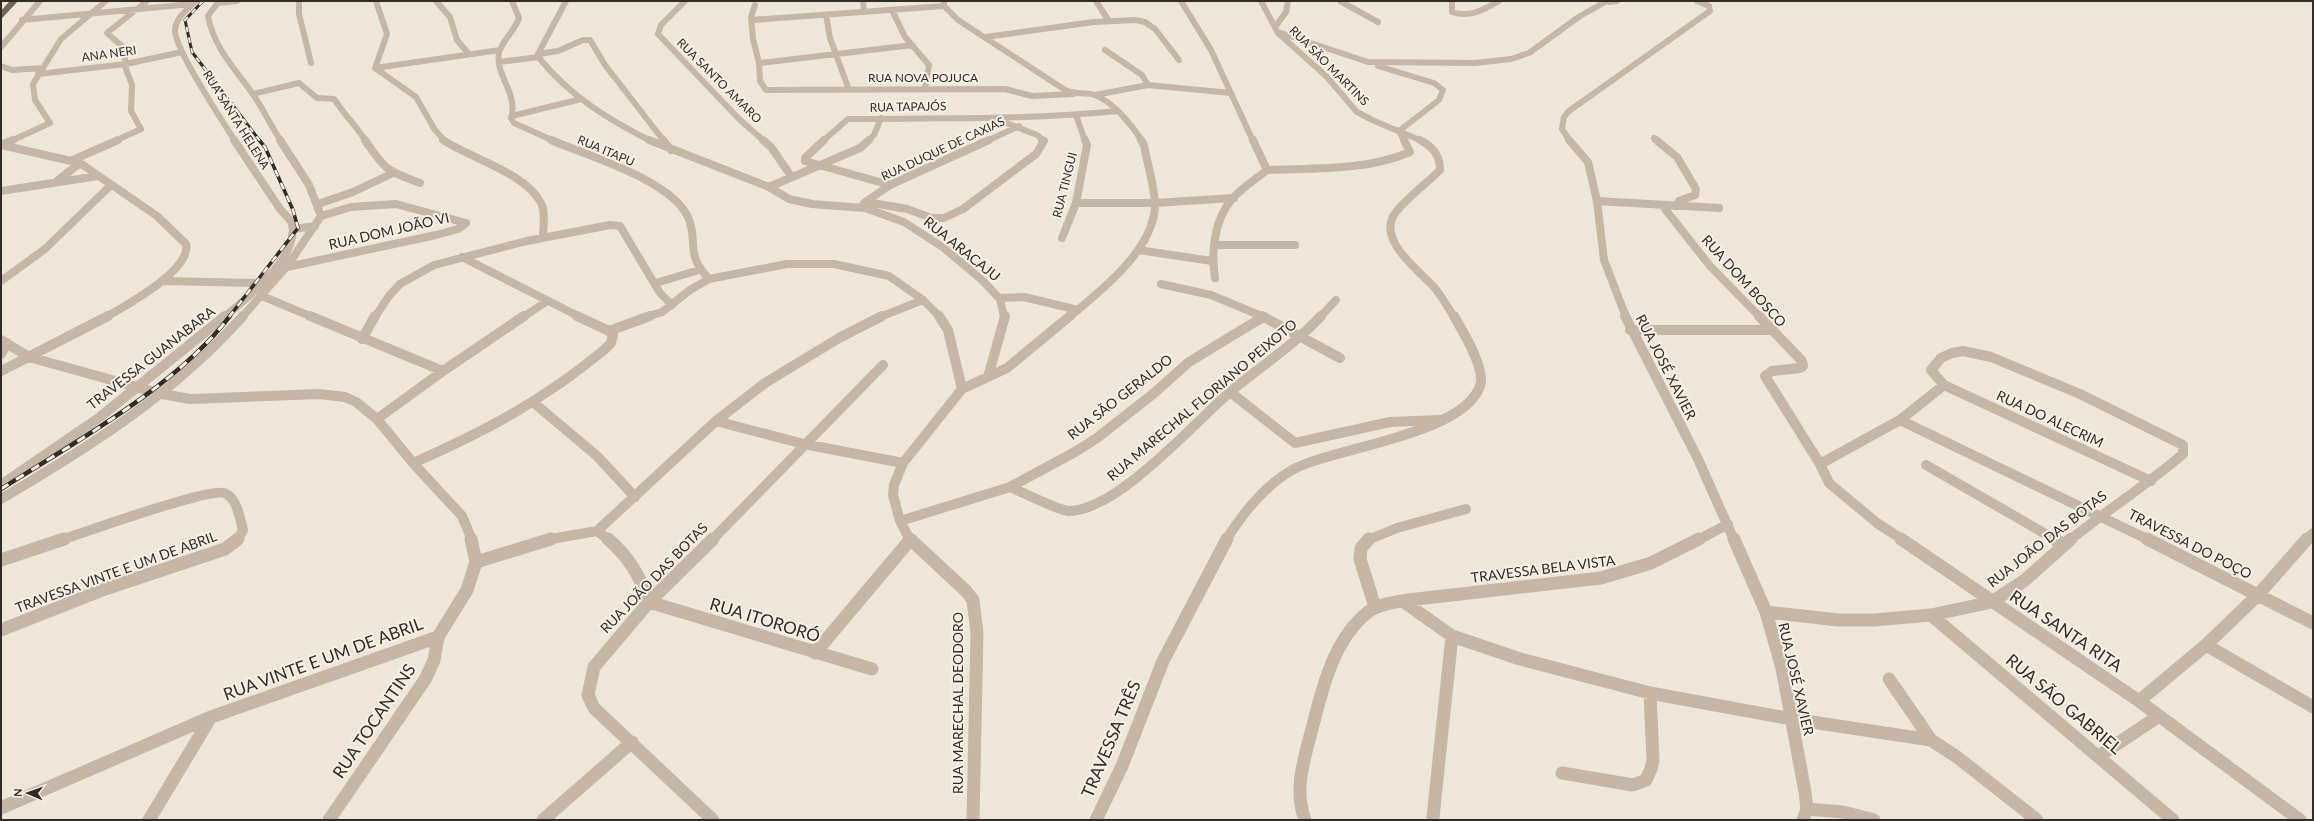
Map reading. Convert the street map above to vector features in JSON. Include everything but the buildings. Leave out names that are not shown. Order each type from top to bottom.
[{"type":"main road","points":[[1,15],[14,1]]},
{"type":"street","points":[[1,47],[22,20],[40,1]]},
{"type":"street","points":[[1,145],[50,124],[35,101],[31,90],[40,71],[61,39],[88,14],[106,1]]},
{"type":"street","points":[[56,182],[77,161],[140,130],[141,127],[131,111],[132,85],[123,46],[109,38],[106,33],[147,1]]},
{"type":"street","points":[[1,499],[59,464],[162,394],[200,362],[262,296],[286,267],[321,216],[318,204],[253,94],[217,49],[209,28],[208,16],[218,2],[237,1]]},
{"type":"street","points":[[299,1],[299,14],[312,63]]},
{"type":"street","points":[[375,68],[387,34],[376,1]]},
{"type":"street","points":[[436,1],[450,17],[457,40],[468,53]]},
{"type":"street","points":[[512,1],[519,18],[518,23],[500,50],[499,62],[515,104],[512,116],[581,99]]},
{"type":"street","points":[[539,56],[566,1]]},
{"type":"street","name":"RUA SANTO AMARO","points":[[685,1],[662,25],[658,34],[740,120],[771,147],[791,176]]},
{"type":"street","points":[[863,1],[864,12]]},
{"type":"street","points":[[1096,1],[1109,21]]},
{"type":"street","points":[[1181,1],[1184,9],[1202,32],[1267,170]]},
{"type":"street","points":[[1261,1],[1266,6],[1277,30]]},
{"type":"street","points":[[1277,30],[1286,12],[1288,1]]},
{"type":"street","points":[[1340,1],[1378,22]]},
{"type":"street","points":[[1452,1],[1452,12],[1467,16],[1474,15],[1499,1]]},
{"type":"street","points":[[1608,2],[1617,1]]},
{"type":"street","name":"RUA JOSÉ XAVIER","points":[[1697,1],[1709,6],[1710,11],[1586,98],[1564,117],[1562,124],[1564,134],[1588,162],[1597,201],[1604,260],[1630,330],[1698,459],[1766,612],[1782,668],[1792,719],[1805,815]]},
{"type":"street","points":[[22,20],[194,2]]},
{"type":"street","name":"RUA SANTA HELENA","points":[[194,2],[176,25],[175,32],[182,52],[213,108],[280,209],[291,221],[293,229]]},
{"type":"street","name":"RUA SÃO MARTINS","points":[[1277,30],[1368,62],[1456,64],[1511,59],[1529,53],[1580,16],[1608,2]]},
{"type":"street","points":[[752,20],[892,10],[944,3],[958,20],[986,37],[1031,69],[1073,94]]},
{"type":"street","points":[[755,4],[751,14],[753,39],[759,63],[913,45]]},
{"type":"street","points":[[892,10],[906,40],[925,58],[929,66],[930,73],[924,89]]},
{"type":"street","points":[[826,15],[836,55],[849,90]]},
{"type":"street","points":[[986,37],[1109,21],[1140,20],[1152,26],[1179,60]]},
{"type":"street","name":"RUA SÃO MARTINS","points":[[1277,30],[1328,78],[1358,112],[1370,120],[1426,143],[1441,156],[1443,162],[1440,170],[1395,213],[1390,221],[1391,237],[1400,252],[1440,296],[1459,327],[1480,376],[1481,384],[1478,393],[1446,420]]},
{"type":"street","points":[[499,62],[539,56],[558,51],[582,40],[590,40],[608,69],[671,150]]},
{"type":"street","points":[[375,68],[468,53],[500,50]]},
{"type":"street","points":[[1105,50],[1142,75],[1148,85]]},
{"type":"street","name":"ANA NERI","points":[[1,66],[12,70],[40,71],[126,64],[182,52]]},
{"type":"street","name":"RUA ARACAJU","points":[[539,56],[581,99],[640,135],[671,150],[769,187],[778,195],[802,203],[859,207],[912,225],[940,245],[1000,298],[1005,315],[988,377]]},
{"type":"street","points":[[1215,278],[1212,261],[1221,217],[1234,198],[1267,170],[1339,166],[1401,156],[1410,152],[1410,148],[1399,131],[1439,100],[1443,90],[1441,87],[1368,62]]},
{"type":"street","name":"RUA NOVA POJUCA","points":[[759,63],[762,86],[772,90],[1000,89],[1040,97],[1073,94],[1095,95],[1148,85],[1231,92]]},
{"type":"street","points":[[375,68],[412,94],[420,102],[436,132],[449,144],[508,175],[537,196],[542,204],[543,238]]},
{"type":"street","points":[[253,94],[296,84],[304,85],[317,98],[334,99],[341,110],[354,122],[382,164],[393,173],[420,183]]},
{"type":"street","points":[[609,331],[656,315],[672,305],[690,290],[709,279],[787,264],[834,264],[888,276],[900,282],[923,300],[943,321],[948,330],[962,389],[1007,368],[1078,310],[1120,271],[1138,250],[1150,229],[1154,203],[1144,146],[1118,111],[1095,95]]},
{"type":"street","name":"RUA TAPAJÓS","points":[[890,185],[805,161],[805,158],[842,123],[854,119],[1035,117],[1118,111]]},
{"type":"street","name":"RUA TINGUI","points":[[1062,238],[1076,203],[1087,145],[1076,115]]},
{"type":"street","name":"RUA ITAPU","points":[[512,116],[514,123],[533,133],[644,180],[676,200],[690,218],[694,256],[699,270]]},
{"type":"street","name":"RUA DUQUE DE CAXIAS","points":[[859,207],[890,185],[1017,127],[1035,117]]},
{"type":"street","points":[[769,187],[791,176],[821,166],[860,148],[874,135],[881,118]]},
{"type":"street","points":[[867,202],[907,209],[938,219],[963,209],[1041,148],[1044,141],[1042,138],[994,118]]},
{"type":"street","points":[[1654,138],[1677,157],[1696,189],[1695,195],[1679,201],[1676,206]]},
{"type":"street","points":[[1,145],[77,161],[157,216],[186,244],[187,253],[183,260],[162,281],[105,319],[1,371]]},
{"type":"street","points":[[318,204],[352,192],[393,173]]},
{"type":"street","points":[[1,191],[98,176]]},
{"type":"street","points":[[1,281],[41,250],[112,185]]},
{"type":"street","points":[[1076,203],[1154,203],[1234,198]]},
{"type":"street","points":[[1597,201],[1719,208]]},
{"type":"street","name":"RUA DOM JOÃO VI","points":[[286,267],[436,235],[458,229],[466,224],[445,216],[396,204],[351,207],[321,216]]},
{"type":"street","name":"RUA DOM BOSCO","points":[[1662,205],[1710,266],[1770,330],[1802,361],[1803,366],[1794,370]]},
{"type":"street","points":[[362,339],[390,295],[400,285],[417,273],[462,257],[543,238],[610,225],[620,226],[656,283],[660,293],[672,305]]},
{"type":"street","points":[[293,229],[315,226]]},
{"type":"street","name":"TRAVESSA GUANABARA","points":[[1,485],[94,421],[215,326],[262,283],[286,253],[290,246],[293,229]]},
{"type":"street","points":[[1215,245],[1294,245]]},
{"type":"street","points":[[1138,250],[1212,261]]},
{"type":"street","points":[[413,463],[471,437],[534,403],[604,350],[613,339],[613,336],[609,331],[546,302],[462,257]]},
{"type":"street","points":[[656,283],[699,270],[709,279]]},
{"type":"street","points":[[162,281],[262,283]]},
{"type":"street","points":[[1161,284],[1211,295],[1263,317],[1340,358]]},
{"type":"street","points":[[262,296],[362,339],[443,371]]},
{"type":"street","points":[[1000,298],[1024,297],[1078,310]]},
{"type":"street","points":[[476,562],[542,541],[597,531],[716,421],[775,377],[838,338],[895,310],[923,300]]},
{"type":"street","name":"RUA MARECHAL FLORIANO PEIXOTO","points":[[1010,487],[1057,509],[1068,512],[1088,508],[1139,475],[1230,392],[1300,338],[1336,300]]},
{"type":"street","points":[[377,419],[443,371],[546,302]]},
{"type":"street","name":"RUA SÃO GERALDO","points":[[900,521],[1010,487],[1097,438],[1153,394],[1189,362],[1263,317]]},
{"type":"street","points":[[1630,330],[1770,330]]},
{"type":"street","points":[[1,354],[4,342]]},
{"type":"street","name":"RUA VINTE E UM DE ABRIL","points":[[1,808],[210,718],[438,637],[467,590],[476,562],[470,533],[462,516],[413,463],[377,419],[356,402],[344,397],[301,394],[217,399],[190,399],[137,388],[29,357],[4,342]]},
{"type":"street","name":"RUA JOÃO DAS BOTAS","points":[[1766,612],[1838,620],[1874,620],[1931,615],[1992,602],[2025,580],[2064,545],[2100,516],[2151,481],[2183,454],[2183,445],[2166,435],[2073,391],[1975,352],[1962,351],[1941,358],[1931,370],[1942,388]]},
{"type":"street","name":"RUA JOÃO DAS BOTAS","points":[[714,820],[594,708],[588,695],[594,667],[649,602],[718,535],[804,444],[883,365]]},
{"type":"street","name":"RUA SANTA RITA","points":[[1794,370],[1772,371],[1765,376],[1820,464],[1829,483],[1845,498],[1877,523],[2139,701],[2300,820]]},
{"type":"street","points":[[1820,464],[1900,420],[1942,388]]},
{"type":"street","name":"RUA DO ALECRIM","points":[[1942,388],[2151,481]]},
{"type":"street","name":"RUA MARECHAL DEODORO","points":[[962,389],[903,463],[894,485],[893,494],[900,521],[910,540],[966,591],[973,600],[976,613],[973,820]]},
{"type":"street","points":[[1230,392],[1296,443],[1390,422],[1446,420]]},
{"type":"street","points":[[534,403],[596,456],[635,497]]},
{"type":"street","name":"TRAVESSA TRÊS","points":[[1096,820],[1108,798],[1159,671],[1213,564],[1242,516],[1263,490],[1280,478],[1315,460],[1426,428],[1446,420]]},
{"type":"street","name":"TRAVESSA DO POÇO","points":[[1900,420],[2100,516],[2313,623]]},
{"type":"street","points":[[716,421],[804,444],[903,463]]},
{"type":"street","points":[[1926,465],[2064,545]]},
{"type":"street","name":"TRAVESSA VINTE E UM DE ABRIL","points":[[1,560],[211,493],[224,492],[232,497],[243,530],[237,541],[225,550],[105,589],[1,630]]},
{"type":"street","points":[[1305,820],[1302,814],[1300,792],[1302,771],[1324,682],[1333,660],[1345,639],[1361,619],[1375,607],[1360,559],[1360,551],[1366,540],[1388,531],[1466,509]]},
{"type":"street","name":"TRAVESSA BELA VISTA","points":[[1375,607],[1404,602],[1601,578],[1627,573],[1664,558],[1728,524]]},
{"type":"street","points":[[597,531],[624,552],[632,561],[641,577],[649,602]]},
{"type":"street","points":[[2139,701],[2206,645],[2258,595],[2313,533]]},
{"type":"street","points":[[815,653],[910,540]]},
{"type":"street","name":"RUA ITORORÓ","points":[[649,602],[872,669]]},
{"type":"street","points":[[1404,602],[1452,636],[1520,659],[1650,693],[1792,719],[1931,740]]},
{"type":"street","name":"RUA SÃO GABRIEL","points":[[1931,615],[2173,820]]},
{"type":"street","points":[[1433,817],[1452,636]]},
{"type":"street","name":"RUA TOCANTINS","points":[[329,820],[426,678],[434,660],[438,637]]},
{"type":"street","points":[[2206,645],[2313,706]]},
{"type":"street","points":[[1889,679],[1931,740],[1957,757],[2037,820]]},
{"type":"street","points":[[1562,773],[1633,784],[1642,782],[1649,777],[1652,762],[1650,693]]},
{"type":"street","points":[[2099,756],[2159,716]]},
{"type":"street","points":[[149,820],[210,718]]},
{"type":"street","points":[[543,820],[632,742]]},
{"type":"street","points":[[1805,815],[1843,812],[1874,820]]},
{"type":"railway","points":[[203,1],[185,20],[192,52],[260,141]]},
{"type":"railway","points":[[229,317],[298,228],[293,210],[265,147],[259,140]]},
{"type":"railway","points":[[1,489],[92,432],[154,389],[208,342],[230,316]]}]
